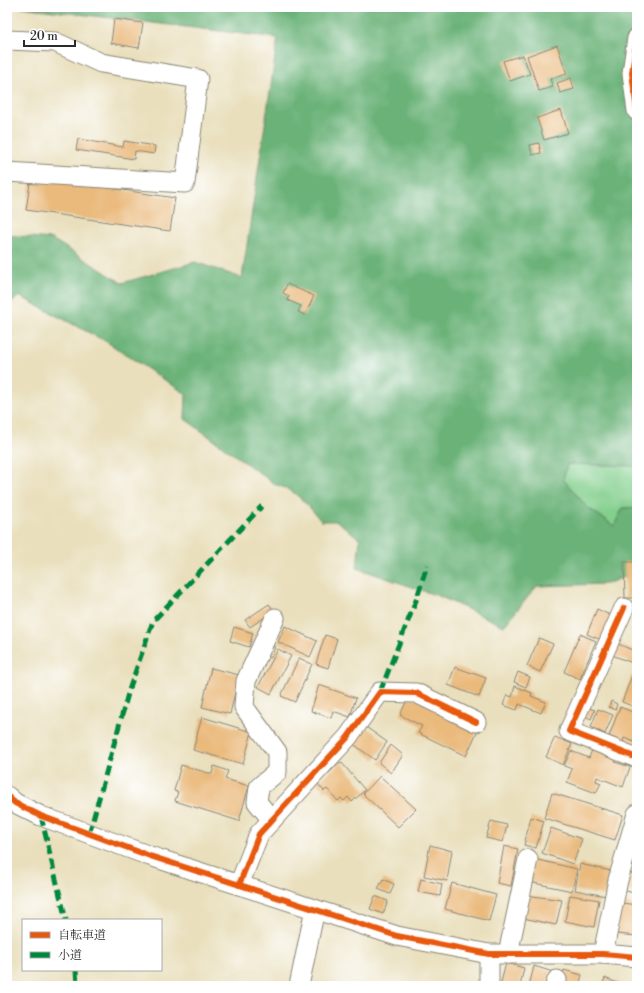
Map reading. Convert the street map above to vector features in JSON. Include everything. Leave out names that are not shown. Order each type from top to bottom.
[{"type":"street","points":[[637,38],[632,73],[637,111]]},
{"type":"street","points":[[7,40],[55,42],[101,63],[198,79],[185,183],[7,172]]},
{"type":"street","points":[[624,608],[569,730],[637,758]]},
{"type":"street","points":[[272,820],[257,802],[259,787],[277,772],[277,752],[244,707],[246,681],[275,618]]},
{"type":"street","points":[[239,885],[259,834],[348,737],[380,692],[416,693],[476,722]]},
{"type":"street","points":[[7,796],[15,803],[41,816],[150,856],[397,936],[489,954],[603,954],[637,957]]},
{"type":"street","points":[[603,954],[618,880],[637,814]]},
{"type":"street","points":[[508,954],[528,859]]},
{"type":"street","points":[[299,986],[315,909]]},
{"type":"street","points":[[489,954],[489,986]]},
{"type":"green space","points":[[20,7],[637,7],[637,466],[567,464],[563,479],[587,507],[614,526],[623,508],[637,508],[637,572],[606,584],[537,586],[504,626],[441,597],[357,568],[360,539],[337,521],[321,521],[295,494],[276,485],[185,419],[186,394],[107,342],[19,296],[7,307],[7,235],[52,239],[122,283],[195,262],[242,278],[278,38]]},
{"type":"green space","points":[[567,464],[637,466],[637,508],[623,508],[614,526],[587,507],[563,480]]},
{"type":"building","points":[[114,19],[143,23],[139,48],[111,43]]},
{"type":"building","points":[[557,45],[567,74],[550,79],[553,87],[539,91],[527,56]]},
{"type":"building","points":[[523,55],[530,74],[510,81],[503,61]]},
{"type":"building","points":[[571,78],[574,89],[560,93],[557,83]]},
{"type":"building","points":[[561,110],[568,133],[544,140],[537,118]]},
{"type":"building","points":[[78,139],[123,147],[124,141],[155,146],[154,154],[135,151],[134,159],[76,150]]},
{"type":"building","points":[[539,143],[541,153],[532,155],[530,145]]},
{"type":"building","points":[[31,176],[175,198],[170,231],[26,210]]},
{"type":"building","points":[[287,284],[314,296],[305,315],[298,312],[301,306],[287,300],[289,296],[283,293]]},
{"type":"building","points":[[624,562],[637,562],[637,598],[625,598]]},
{"type":"building","points":[[269,604],[274,611],[250,627],[245,620]]},
{"type":"building","points":[[597,609],[612,616],[601,640],[587,634]]},
{"type":"building","points":[[285,626],[317,641],[310,657],[278,642]]},
{"type":"building","points":[[234,627],[253,633],[249,647],[230,641]]},
{"type":"building","points":[[580,634],[596,641],[580,679],[564,672]]},
{"type":"building","points":[[325,635],[337,639],[328,668],[316,664]]},
{"type":"building","points":[[539,638],[553,644],[540,672],[527,666]]},
{"type":"building","points":[[616,643],[637,652],[635,664],[612,655]]},
{"type":"building","points":[[268,644],[275,647],[271,658],[263,654]]},
{"type":"building","points":[[278,649],[291,656],[271,694],[258,687]]},
{"type":"building","points":[[299,658],[312,664],[295,702],[281,696]]},
{"type":"building","points":[[455,667],[486,678],[479,697],[448,685]]},
{"type":"building","points":[[211,668],[239,675],[230,714],[202,707]]},
{"type":"building","points":[[518,672],[530,677],[526,687],[514,682]]},
{"type":"building","points":[[632,675],[637,677],[637,708],[622,702]]},
{"type":"building","points":[[319,685],[356,698],[350,717],[333,711],[331,718],[311,711]]},
{"type":"building","points":[[515,686],[532,693],[531,696],[546,702],[541,713],[519,704],[517,710],[503,705],[507,695],[512,697]]},
{"type":"building","points":[[409,696],[478,730],[466,756],[418,733],[422,726],[400,715]]},
{"type":"building","points":[[611,701],[617,704],[615,710],[609,707]]},
{"type":"building","points":[[586,707],[595,710],[591,719],[583,715]]},
{"type":"building","points":[[620,707],[635,713],[634,716],[637,718],[637,743],[624,738],[623,742],[609,736]]},
{"type":"building","points":[[598,709],[613,715],[605,734],[591,727]]},
{"type":"building","points":[[202,717],[252,732],[243,764],[193,750]]},
{"type":"building","points":[[363,725],[387,742],[375,760],[352,743]]},
{"type":"building","points":[[555,737],[572,744],[563,765],[546,757]]},
{"type":"building","points":[[391,745],[403,755],[391,773],[379,763]]},
{"type":"building","points":[[593,747],[617,757],[615,762],[630,767],[623,787],[597,777],[596,781],[601,783],[596,793],[567,782],[572,769],[564,766],[571,751],[589,758]]},
{"type":"building","points":[[341,762],[365,790],[352,802],[348,797],[344,801],[341,798],[338,801],[327,789],[324,791],[317,783]]},
{"type":"building","points":[[181,765],[212,774],[214,766],[228,771],[225,779],[249,786],[239,821],[175,801],[178,792],[174,791]]},
{"type":"building","points":[[380,776],[416,809],[398,827],[363,794]]},
{"type":"building","points":[[552,793],[623,815],[615,840],[544,818]]},
{"type":"building","points":[[531,817],[544,821],[536,848],[524,845]]},
{"type":"building","points":[[491,821],[507,825],[503,842],[486,838]]},
{"type":"building","points":[[551,828],[582,839],[573,864],[542,853]]},
{"type":"building","points":[[637,844],[637,866],[628,864]]},
{"type":"building","points":[[430,845],[452,851],[447,881],[424,876]]},
{"type":"building","points":[[504,846],[518,849],[511,886],[497,883]]},
{"type":"building","points":[[534,859],[577,869],[572,891],[529,882]]},
{"type":"building","points":[[580,864],[611,871],[606,896],[575,890]]},
{"type":"building","points":[[628,872],[637,875],[637,894],[623,890]]},
{"type":"building","points":[[383,879],[394,884],[390,894],[378,889]]},
{"type":"building","points":[[421,879],[442,884],[440,896],[418,892]]},
{"type":"building","points":[[452,883],[496,895],[489,921],[445,909]]},
{"type":"building","points":[[526,895],[562,900],[556,925],[523,918]]},
{"type":"building","points":[[570,895],[599,900],[594,927],[565,921]]},
{"type":"building","points":[[375,896],[388,901],[383,914],[370,909]]},
{"type":"building","points":[[622,903],[637,905],[637,936],[617,934],[619,909]]},
{"type":"building","points":[[506,963],[524,968],[520,986],[500,986]]},
{"type":"building","points":[[534,966],[553,972],[549,986],[529,986]]},
{"type":"building","points":[[564,970],[582,975],[579,986],[560,986]]},
{"type":"building","points":[[605,978],[625,986],[602,986]]},
{"type":"marked path","points":[[89,834],[129,690],[153,621],[262,506]]},
{"type":"marked path","points":[[380,692],[417,598],[427,565]]},
{"type":"marked path","points":[[41,816],[66,919]]},
{"type":"marked path","points":[[76,971],[77,986]]},
{"type":"cycle path","points":[[637,38],[632,73],[637,111]]},
{"type":"cycle path","points":[[624,608],[569,731],[637,758]]},
{"type":"cycle path","points":[[239,885],[259,834],[348,737],[380,692],[416,693],[476,722]]},
{"type":"cycle path","points":[[7,796],[15,803],[41,816],[150,856],[397,936],[489,954],[603,954],[637,957]]}]
